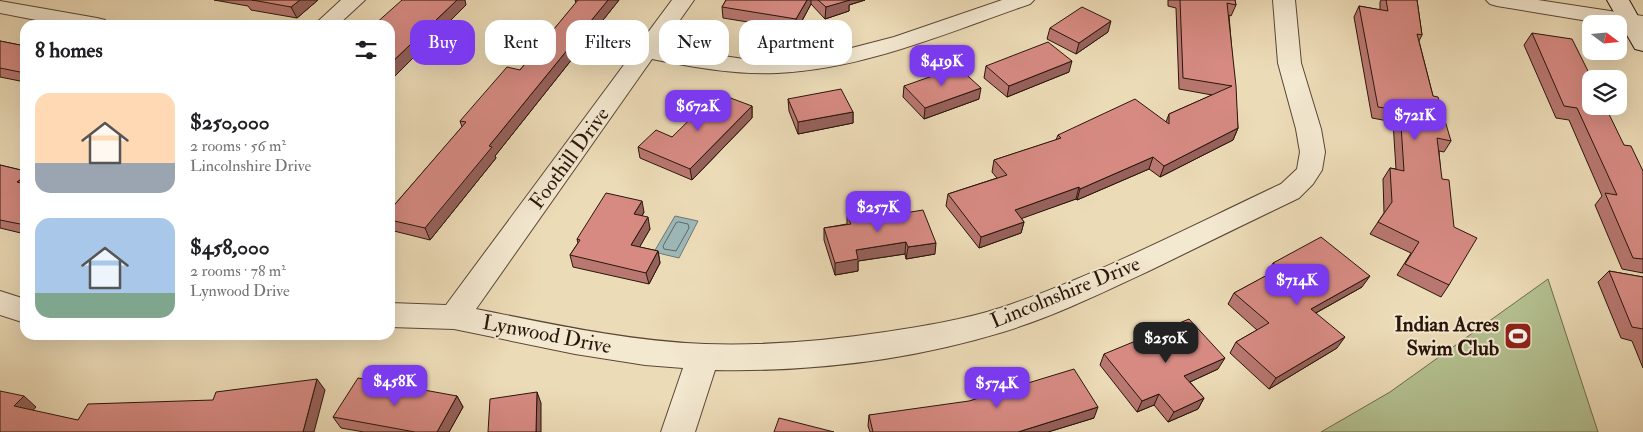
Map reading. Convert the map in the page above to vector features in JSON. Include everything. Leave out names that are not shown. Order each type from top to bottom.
[{"type":"street","points":[[331,20],[354,0]]},
{"type":"street","name":"Foothill Drive","points":[[649,47],[683,0]]},
{"type":"street","points":[[649,51],[733,65],[776,66],[807,64],[873,50],[1023,0]]},
{"type":"street","name":"Lincolnshire Drive","points":[[703,357],[756,358],[858,350],[930,338],[1002,320],[1081,290],[1290,192],[1306,176],[1312,164],[1313,150],[1291,71],[1286,39],[1284,0]]},
{"type":"street","points":[[1497,0],[1636,22]]},
{"type":"street","points":[[1618,0],[1636,22],[1643,44]]},
{"type":"street","points":[[0,6],[72,20]]},
{"type":"street","name":"Foothill Drive","points":[[454,317],[636,65]]},
{"type":"street","points":[[0,303],[20,309]]},
{"type":"street","name":"Lynwood Drive","points":[[395,315],[454,317],[636,351],[703,357]]},
{"type":"street","points":[[678,432],[703,357]]},
{"type":"green space","name":"Indian Acres Swim Club","points":[[1548,279],[1598,432],[1321,432],[1390,392]]},
{"type":"water","points":[[675,216],[698,221],[679,258],[654,252]]},
{"type":"building","points":[[252,0],[300,0],[291,7]]},
{"type":"building","points":[[402,0],[457,0],[436,20],[410,20],[410,45],[395,59],[395,20],[380,20]]},
{"type":"building","points":[[578,0],[608,0],[592,20],[566,20],[566,52],[556,64],[556,27]]},
{"type":"building","points":[[726,0],[807,0],[796,19],[722,7]]},
{"type":"building","points":[[818,0],[850,0],[826,7]]},
{"type":"building","points":[[1180,0],[1235,0],[1236,5],[1227,3],[1236,86],[1238,128],[1164,166],[1153,157],[1080,189],[1079,187],[1015,210],[1024,222],[981,237],[948,194],[1007,175],[994,160],[1061,138],[1058,135],[1135,99],[1169,124],[1169,114],[1232,86],[1183,78]]},
{"type":"building","points":[[1386,0],[1417,0],[1422,35],[1417,34],[1433,96],[1438,97],[1451,141],[1437,138],[1442,179],[1449,180],[1454,227],[1477,238],[1449,285],[1405,264],[1419,242],[1378,222],[1392,202],[1390,168],[1404,171],[1400,110],[1378,107],[1359,6],[1388,11]]},
{"type":"building","points":[[1082,7],[1111,21],[1079,43],[1050,28]]},
{"type":"building","points":[[1532,33],[1572,39],[1588,70],[1582,70],[1582,115],[1609,115],[1624,145],[1631,146],[1643,171],[1643,259],[1633,258],[1605,193],[1617,195],[1577,108],[1564,106]]},
{"type":"building","points":[[0,41],[20,45],[20,72],[0,68]]},
{"type":"building","points":[[1048,42],[1072,61],[1009,86],[986,66]]},
{"type":"building","points":[[524,65],[555,65],[489,146],[492,147],[425,228],[395,221],[395,204],[466,122],[460,121],[507,67],[520,70]]},
{"type":"building","points":[[958,67],[981,88],[925,108],[904,86]]},
{"type":"building","points":[[841,89],[853,112],[798,122],[788,99]]},
{"type":"building","points":[[717,93],[752,106],[690,169],[638,147],[656,130],[672,137]]},
{"type":"building","points":[[0,165],[20,170],[20,180],[17,182],[20,183],[20,224],[0,220]]},
{"type":"building","points":[[606,193],[642,201],[634,214],[648,217],[631,245],[658,251],[646,273],[570,255],[580,240],[577,239]]},
{"type":"building","points":[[891,209],[893,215],[923,210],[936,243],[908,247],[906,242],[856,250],[858,259],[835,263],[824,228],[851,224],[847,216]]},
{"type":"building","points":[[1321,237],[1370,276],[1311,309],[1345,337],[1276,378],[1236,342],[1269,323],[1234,293],[1280,268],[1273,263]]},
{"type":"building","points":[[1609,271],[1643,277],[1643,329],[1632,327]]},
{"type":"building","points":[[1189,319],[1225,358],[1184,376],[1204,398],[1174,412],[1159,394],[1142,401],[1104,354]]},
{"type":"building","points":[[1074,369],[1098,407],[1018,432],[873,432],[869,415],[969,401]]},
{"type":"building","points":[[358,378],[457,396],[437,432],[415,432],[333,417]]},
{"type":"building","points":[[317,379],[303,432],[0,432],[0,391],[24,396],[14,406],[78,420],[88,404],[213,400],[216,392]]},
{"type":"building","points":[[537,392],[536,432],[488,432],[490,399]]},
{"type":"building","points":[[779,418],[834,432],[774,432]]},
{"type":"place","name":"Indian Acres Swim Club","points":[[1518,336]]}]
